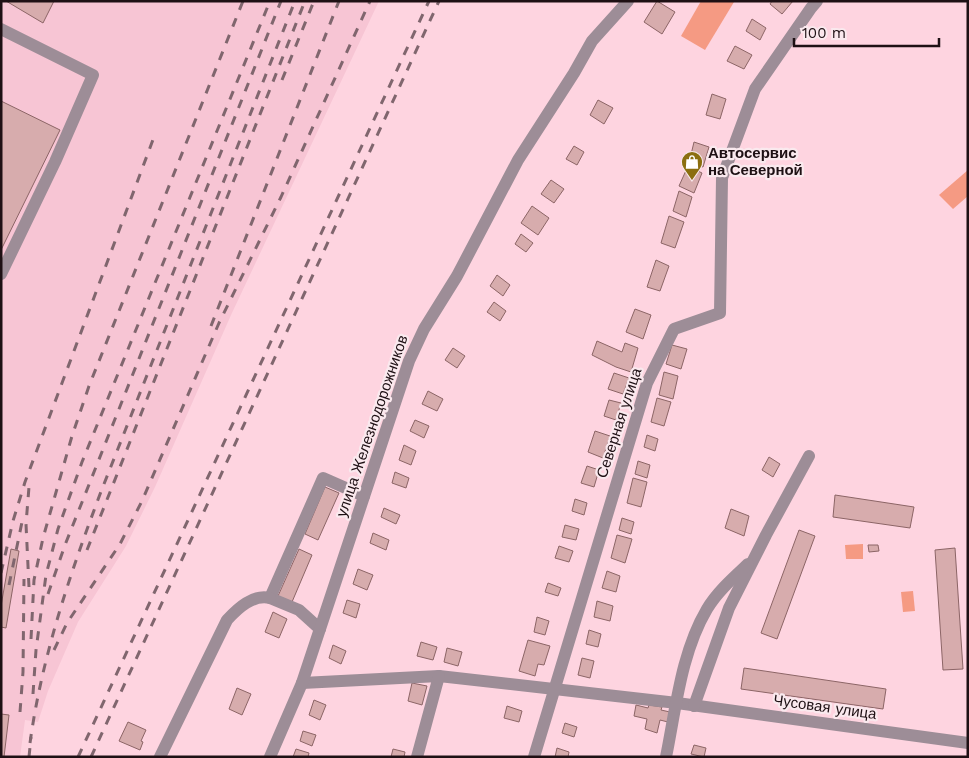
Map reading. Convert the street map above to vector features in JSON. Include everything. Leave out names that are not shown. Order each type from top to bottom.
[{"type":"street","name":"улица Железнодорожников","points":[[270,757],[302,683],[410,360],[424,329],[434,310],[457,276],[496,198],[538,126],[574,73],[592,41],[628,1]]},
{"type":"street","name":"Северная улица","points":[[534,757],[647,383],[674,329],[720,313],[722,178],[755,89],[817,1]]},
{"type":"street","points":[[1,29],[93,75],[55,162],[1,274]]},
{"type":"street","points":[[694,706],[729,608],[810,456]]},
{"type":"street","points":[[270,598],[322,478],[364,496]]},
{"type":"street","points":[[666,757],[685,663],[695,635],[707,609],[724,586],[754,559]]},
{"type":"street","points":[[160,757],[228,620],[241,606],[264,596],[299,610],[320,629]]},
{"type":"street","points":[[417,757],[440,676]]},
{"type":"street","name":"Чусовая улица","points":[[302,683],[440,676],[694,706],[968,742]]},
{"type":"shaded area","points":[[1,1],[379,1],[231,315],[155,487],[126,546],[78,622],[48,691],[38,722],[25,720],[20,757],[1,757]]},
{"type":"shaded area","points":[[701,1],[734,2],[705,50],[681,36]]},
{"type":"shaded area","points":[[968,170],[968,196],[953,209],[939,195]]},
{"type":"shaded area","points":[[863,544],[863,559],[846,559],[845,545]]},
{"type":"shaded area","points":[[913,591],[915,611],[903,612],[901,592]]},
{"type":"building","points":[[6,1],[54,1],[43,23]]},
{"type":"building","points":[[657,1],[675,12],[662,34],[644,22]]},
{"type":"building","points":[[772,1],[793,1],[782,14],[770,4]]},
{"type":"building","points":[[752,19],[766,28],[760,40],[746,31]]},
{"type":"building","points":[[735,46],[752,55],[744,69],[727,61]]},
{"type":"building","points":[[712,94],[726,99],[720,119],[706,115]]},
{"type":"building","points":[[598,100],[613,108],[604,124],[590,115]]},
{"type":"building","points":[[1,101],[60,130],[1,250]]},
{"type":"building","points":[[694,142],[709,147],[703,167],[689,163]]},
{"type":"building","points":[[574,146],[584,152],[577,165],[566,159]]},
{"type":"building","points":[[688,166],[702,173],[694,193],[679,186]]},
{"type":"building","points":[[551,180],[564,189],[554,203],[541,194]]},
{"type":"building","points":[[679,191],[692,197],[686,217],[673,211]]},
{"type":"building","points":[[532,206],[549,218],[538,235],[521,223]]},
{"type":"building","points":[[669,216],[684,222],[675,248],[661,243]]},
{"type":"building","points":[[521,234],[533,243],[526,252],[515,244]]},
{"type":"building","points":[[656,260],[669,266],[660,291],[647,287]]},
{"type":"building","points":[[497,275],[510,285],[503,296],[490,286]]},
{"type":"building","points":[[494,302],[506,311],[500,321],[487,312]]},
{"type":"building","points":[[635,309],[651,315],[643,339],[626,332]]},
{"type":"building","points":[[597,341],[622,352],[625,343],[638,348],[631,372],[592,355]]},
{"type":"building","points":[[672,345],[687,349],[681,369],[666,364]]},
{"type":"building","points":[[453,348],[465,356],[457,368],[445,360]]},
{"type":"building","points":[[664,372],[678,376],[673,399],[659,395]]},
{"type":"building","points":[[614,373],[629,378],[623,394],[608,389]]},
{"type":"building","points":[[428,391],[443,399],[437,411],[422,404]]},
{"type":"building","points":[[657,398],[671,402],[664,426],[651,422]]},
{"type":"building","points":[[609,400],[621,403],[616,420],[604,416]]},
{"type":"building","points":[[415,420],[429,426],[424,438],[410,431]]},
{"type":"building","points":[[595,431],[610,436],[603,458],[588,452]]},
{"type":"building","points":[[647,435],[658,439],[655,451],[644,447]]},
{"type":"building","points":[[404,445],[416,451],[411,465],[399,460]]},
{"type":"building","points":[[769,457],[780,464],[773,477],[762,470]]},
{"type":"building","points":[[638,461],[650,465],[647,478],[635,474]]},
{"type":"building","points":[[587,466],[599,470],[594,487],[581,483]]},
{"type":"building","points":[[395,472],[409,478],[406,488],[392,483]]},
{"type":"building","points":[[633,478],[647,482],[641,507],[627,503]]},
{"type":"building","points":[[325,487],[339,493],[318,540],[305,534]]},
{"type":"building","points":[[835,495],[914,507],[910,528],[833,517]]},
{"type":"building","points":[[575,499],[587,503],[584,515],[572,511]]},
{"type":"building","points":[[384,508],[400,515],[396,524],[381,517]]},
{"type":"building","points":[[731,509],[749,516],[744,536],[725,528]]},
{"type":"building","points":[[622,518],[634,522],[631,534],[619,530]]},
{"type":"building","points":[[565,525],[579,529],[576,540],[562,537]]},
{"type":"building","points":[[799,530],[815,536],[777,639],[761,633]]},
{"type":"building","points":[[373,533],[389,540],[386,550],[370,543]]},
{"type":"building","points":[[617,535],[632,539],[625,563],[611,558]]},
{"type":"building","points":[[868,545],[878,545],[879,551],[869,552]]},
{"type":"building","points":[[559,546],[573,551],[569,562],[555,558]]},
{"type":"building","points":[[955,548],[963,669],[943,670],[935,550]]},
{"type":"building","points":[[11,549],[19,551],[6,628],[1,627],[1,606]]},
{"type":"building","points":[[299,549],[312,555],[292,602],[278,596]]},
{"type":"building","points":[[358,569],[373,575],[367,590],[353,584]]},
{"type":"building","points":[[607,571],[620,576],[616,592],[602,588]]},
{"type":"building","points":[[548,583],[561,588],[558,596],[545,592]]},
{"type":"building","points":[[347,600],[360,604],[356,618],[343,613]]},
{"type":"building","points":[[597,601],[613,606],[610,621],[594,617]]},
{"type":"building","points":[[273,612],[287,619],[279,638],[265,632]]},
{"type":"building","points":[[537,617],[549,621],[545,635],[534,632]]},
{"type":"building","points":[[589,630],[601,634],[598,647],[586,644]]},
{"type":"building","points":[[528,640],[550,646],[544,665],[538,664],[535,676],[519,671]]},
{"type":"building","points":[[421,642],[437,647],[433,660],[417,656]]},
{"type":"building","points":[[333,645],[346,651],[341,664],[329,658]]},
{"type":"building","points":[[447,648],[462,652],[458,666],[444,662]]},
{"type":"building","points":[[582,658],[594,661],[590,678],[578,675]]},
{"type":"building","points":[[744,668],[886,689],[883,709],[741,689]]},
{"type":"building","points":[[412,683],[427,686],[422,705],[408,701]]},
{"type":"building","points":[[237,688],[251,694],[242,715],[229,709]]},
{"type":"building","points":[[314,700],[326,705],[320,720],[309,715]]},
{"type":"building","points":[[636,705],[648,708],[649,705],[662,707],[661,710],[670,712],[668,722],[660,720],[657,733],[645,729],[647,719],[634,716]]},
{"type":"building","points":[[507,706],[522,711],[519,722],[504,718]]},
{"type":"building","points":[[1,714],[9,715],[4,757],[1,757]]},
{"type":"building","points":[[128,722],[146,730],[141,741],[143,742],[140,750],[119,741]]},
{"type":"building","points":[[565,723],[577,727],[574,737],[562,733]]},
{"type":"building","points":[[303,731],[316,735],[312,746],[300,741]]},
{"type":"building","points":[[694,745],[706,748],[704,757],[691,754]]},
{"type":"building","points":[[557,748],[569,752],[568,757],[555,757]]},
{"type":"building","points":[[296,749],[309,753],[308,757],[293,757]]},
{"type":"building","points":[[393,749],[405,752],[404,757],[391,757]]},
{"type":"railway","points":[[31,639],[34,580],[43,538],[72,436],[89,386],[243,1]]},
{"type":"railway","points":[[33,694],[36,650],[46,575],[58,529],[82,462],[270,1]]},
{"type":"railway","points":[[48,594],[65,545],[281,1]]},
{"type":"railway","points":[[30,743],[35,710],[50,646],[79,551],[295,1]]},
{"type":"railway","points":[[87,550],[305,1]]},
{"type":"railway","points":[[282,80],[314,1]]},
{"type":"railway","points":[[211,326],[339,1]]},
{"type":"railway","points":[[54,650],[67,623],[120,544],[142,501],[219,323],[281,197],[370,1]]},
{"type":"railway","points":[[78,757],[429,1]]},
{"type":"railway","points":[[91,757],[439,1]]},
{"type":"railway","points":[[1,573],[13,521],[25,482],[154,137]]},
{"type":"railway","points":[[29,487],[26,524],[29,587]]},
{"type":"railway","points":[[9,585],[22,522]]},
{"type":"railway","points":[[20,712],[23,672],[24,579]]},
{"type":"railway","points":[[29,757],[31,737]]},
{"type":"place","name":"Автосервис на Северной","points":[[692,181]]}]
